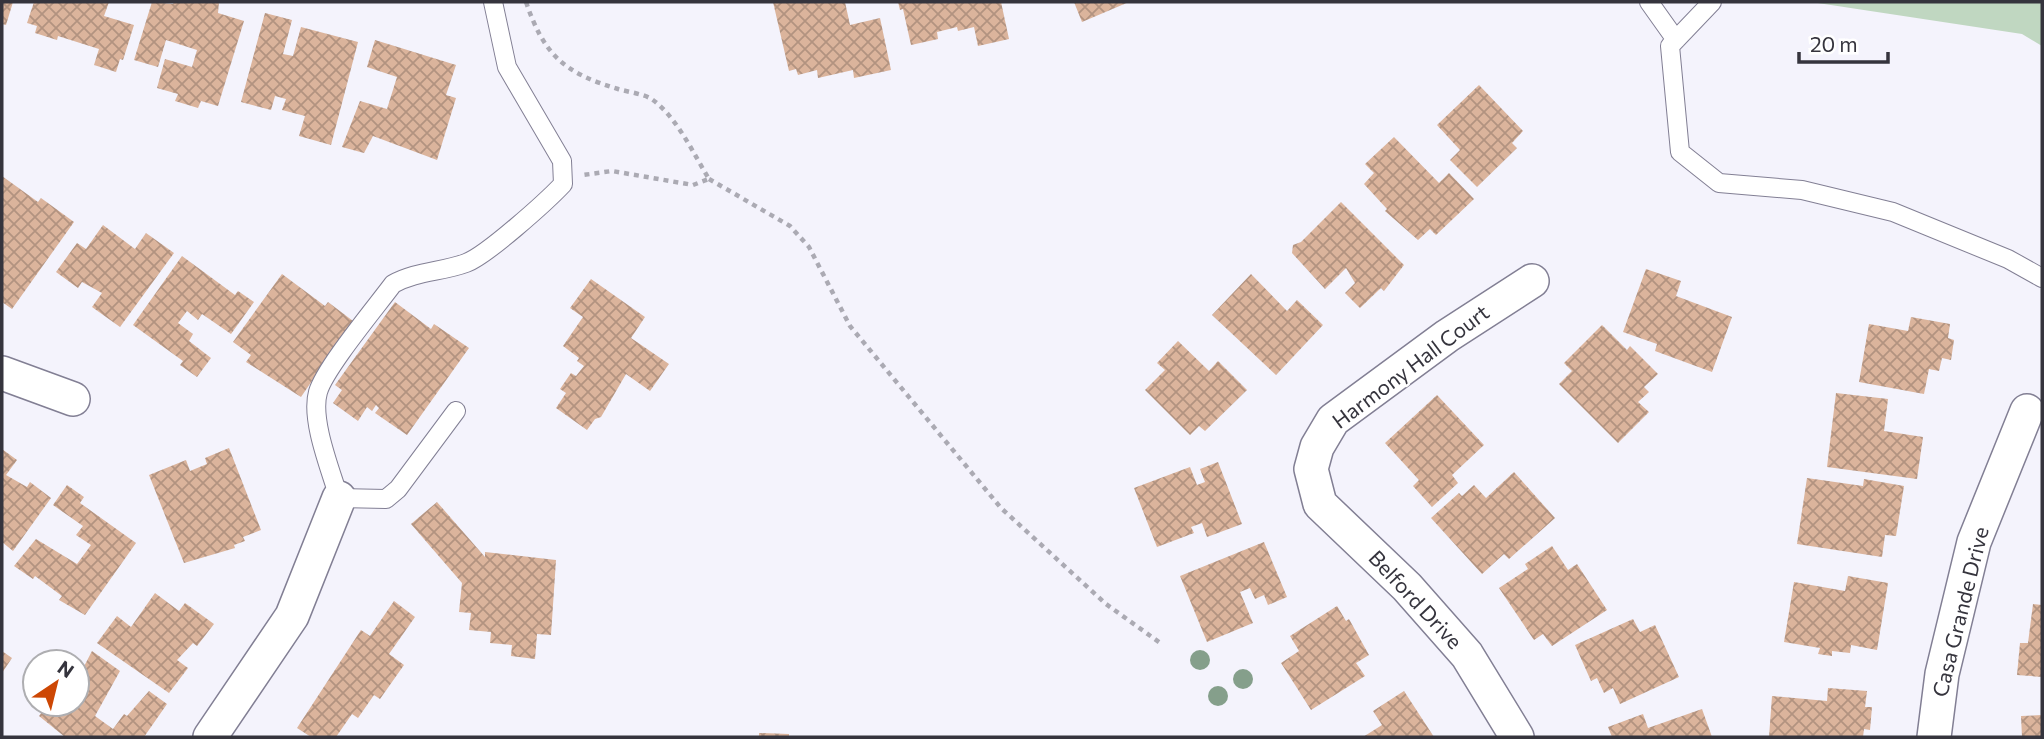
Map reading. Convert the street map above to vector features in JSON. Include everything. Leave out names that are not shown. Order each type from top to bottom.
[{"type":"street","name":"Harmony Hall Court","points":[[1311,469],[1317,447],[1333,420],[1447,336],[1532,281]]},
{"type":"street","points":[[2,373],[73,399]]},
{"type":"street","name":"Casa Grande Drive","points":[[1934,737],[1942,674],[1974,542],[2035,406]]},
{"type":"street","name":"Belford Drive","points":[[1311,469],[1320,504],[1407,587],[1467,655],[1517,737]]},
{"type":"street","points":[[210,737],[292,616],[339,498]]},
{"type":"lane","points":[[456,411],[398,489],[386,499],[339,498],[317,411],[318,391],[331,369],[393,284],[406,276],[468,263],[547,201],[563,184],[562,161],[507,67],[493,2]]},
{"type":"lane","points":[[1649,2],[1676,40]]},
{"type":"lane","points":[[1712,2],[1670,46],[1681,152],[1719,183],[1802,190],[1893,212],[2008,259],[2042,278]]},
{"type":"path","points":[[526,2],[542,42],[558,62],[576,74],[598,83],[652,99],[675,124],[709,179],[790,226],[809,247],[850,326],[1001,508],[1106,604],[1163,645]]},
{"type":"path","points":[[563,176],[612,171],[693,185],[709,179]]},
{"type":"green space","points":[[1811,2],[2042,2],[2042,46],[2022,34]]},
{"type":"building","points":[[2,2],[13,2],[6,25],[2,24]]},
{"type":"building","points":[[34,2],[109,2],[104,16],[134,25],[123,60],[120,59],[116,72],[94,65],[99,49],[58,36],[57,40],[35,33],[37,26],[27,23]]},
{"type":"building","points":[[152,2],[219,2],[218,13],[244,21],[218,106],[201,101],[198,108],[175,101],[178,94],[157,88],[165,59],[192,67],[197,50],[166,40],[158,67],[134,60]]},
{"type":"building","points":[[773,2],[845,2],[850,25],[880,18],[891,70],[854,78],[853,70],[818,78],[817,70],[798,75],[796,69],[789,71]]},
{"type":"building","points":[[898,2],[1001,2],[1009,39],[978,46],[974,27],[958,31],[957,27],[937,32],[938,39],[911,45],[903,9],[900,10]]},
{"type":"building","points":[[1074,2],[1129,2],[1082,22]]},
{"type":"building","points":[[265,13],[292,20],[283,54],[293,56],[301,27],[358,42],[331,145],[299,136],[305,116],[282,110],[286,99],[275,96],[271,110],[241,102]]},
{"type":"building","points":[[375,40],[456,65],[446,95],[456,98],[437,160],[373,136],[364,153],[342,147],[360,101],[387,109],[397,77],[367,67]]},
{"type":"building","points":[[1479,85],[1523,131],[1512,143],[1517,148],[1477,187],[1450,160],[1460,150],[1437,125]]},
{"type":"building","points":[[1394,137],[1439,183],[1449,173],[1474,199],[1436,235],[1430,229],[1418,240],[1385,211],[1387,209],[1364,184],[1374,173],[1365,164]]},
{"type":"building","points":[[2,176],[38,202],[41,198],[74,222],[12,309],[2,302]]},
{"type":"building","points":[[1341,202],[1404,265],[1384,291],[1381,288],[1360,308],[1345,293],[1355,283],[1346,268],[1325,289],[1292,253],[1293,245],[1301,242]]},
{"type":"building","points":[[103,225],[135,249],[146,233],[174,253],[120,327],[92,307],[102,293],[82,282],[78,288],[56,272],[77,243],[86,249]]},
{"type":"building","points":[[182,256],[235,295],[238,291],[254,302],[231,334],[202,314],[198,320],[187,311],[178,323],[193,334],[189,341],[211,358],[197,377],[180,365],[183,361],[133,325]]},
{"type":"building","points":[[1646,269],[1681,281],[1676,296],[1732,317],[1712,372],[1655,351],[1657,344],[1623,332]]},
{"type":"building","points":[[282,274],[325,306],[328,302],[353,321],[301,397],[246,362],[251,355],[233,342]]},
{"type":"building","points":[[1251,274],[1287,311],[1297,300],[1323,325],[1276,375],[1212,315]]},
{"type":"building","points":[[591,279],[645,317],[631,338],[669,364],[650,391],[626,374],[601,417],[595,419],[587,430],[556,408],[566,393],[560,389],[571,373],[576,376],[584,366],[577,361],[579,358],[563,346],[583,317],[570,308]]},
{"type":"building","points":[[395,302],[431,329],[434,324],[469,348],[407,435],[375,413],[379,408],[376,405],[372,411],[367,407],[358,421],[333,403],[342,390],[335,385]]},
{"type":"building","points":[[1911,317],[1950,324],[1948,338],[1954,340],[1951,360],[1942,358],[1939,371],[1929,369],[1924,394],[1859,382],[1869,324],[1908,331]]},
{"type":"building","points":[[1602,325],[1627,350],[1630,346],[1658,374],[1644,387],[1649,392],[1638,402],[1649,412],[1618,443],[1559,384],[1572,371],[1564,363]]},
{"type":"building","points":[[1178,341],[1209,371],[1218,361],[1247,390],[1205,431],[1199,426],[1190,435],[1145,390],[1165,370],[1157,363]]},
{"type":"building","points":[[1836,393],[1888,399],[1884,431],[1923,437],[1917,479],[1827,467]]},
{"type":"building","points":[[1437,395],[1484,445],[1452,475],[1458,483],[1432,507],[1413,486],[1419,480],[1385,443]]},
{"type":"building","points":[[229,448],[261,530],[243,537],[245,541],[234,545],[235,548],[184,563],[149,475],[186,460],[190,471],[207,464],[205,458]]},
{"type":"building","points":[[2,449],[17,460],[6,475],[27,487],[30,482],[51,498],[13,551],[2,542]]},
{"type":"building","points":[[1218,462],[1242,524],[1207,537],[1202,523],[1191,527],[1194,533],[1157,547],[1134,488],[1190,467],[1197,485],[1205,482],[1200,469]]},
{"type":"building","points":[[1514,472],[1555,518],[1509,559],[1504,554],[1482,574],[1431,518],[1459,493],[1462,496],[1474,485],[1486,498]]},
{"type":"building","points":[[1807,478],[1863,486],[1864,479],[1904,486],[1896,536],[1885,535],[1882,557],[1797,544]]},
{"type":"building","points":[[67,485],[84,497],[80,503],[136,543],[85,615],[59,600],[62,596],[35,576],[33,579],[14,566],[36,539],[77,564],[91,545],[76,535],[83,526],[53,505]]},
{"type":"building","points":[[437,502],[485,557],[485,552],[556,560],[551,635],[537,634],[535,659],[511,656],[512,645],[490,643],[491,632],[469,630],[471,613],[459,612],[462,583],[411,524]]},
{"type":"building","points":[[1264,542],[1287,597],[1268,605],[1264,595],[1255,599],[1250,588],[1240,592],[1253,623],[1207,642],[1180,576]]},
{"type":"building","points":[[1552,546],[1568,570],[1577,564],[1607,610],[1552,646],[1543,634],[1534,640],[1499,588],[1528,569],[1525,564]]},
{"type":"building","points":[[1848,576],[1888,583],[1877,650],[1851,645],[1850,653],[1832,651],[1832,656],[1818,654],[1820,648],[1784,642],[1794,582],[1845,591]]},
{"type":"building","points":[[155,593],[179,611],[185,603],[214,624],[197,646],[193,643],[177,660],[188,668],[169,693],[97,643],[117,616],[131,627]]},
{"type":"building","points":[[394,601],[415,617],[389,654],[404,665],[380,699],[374,695],[358,718],[352,714],[336,737],[311,737],[297,728],[361,630],[370,636]]},
{"type":"building","points":[[2033,604],[2042,605],[2042,677],[2017,675],[2020,643],[2028,643]]},
{"type":"building","points":[[1337,606],[1346,621],[1349,619],[1369,655],[1356,663],[1365,676],[1311,710],[1281,663],[1299,651],[1290,636]]},
{"type":"building","points":[[1633,619],[1640,632],[1655,625],[1679,677],[1620,704],[1613,688],[1604,693],[1597,678],[1591,681],[1575,645]]},
{"type":"building","points":[[2,651],[12,658],[2,673]]},
{"type":"building","points":[[92,651],[120,671],[95,716],[113,729],[124,714],[127,716],[149,691],[167,704],[144,737],[65,737],[41,718],[91,718]]},
{"type":"building","points":[[1828,688],[1867,691],[1865,707],[1872,707],[1870,730],[1864,729],[1863,737],[1769,737],[1772,696],[1827,701]]},
{"type":"building","points":[[1404,691],[1434,737],[1363,737],[1382,725],[1373,711]]},
{"type":"building","points":[[1702,709],[1712,737],[1612,737],[1608,727],[1643,714],[1648,728]]},
{"type":"building","points":[[2042,715],[2042,737],[2022,737],[2021,716]]},
{"type":"building","points":[[759,733],[789,734],[789,737],[759,737]]}]
